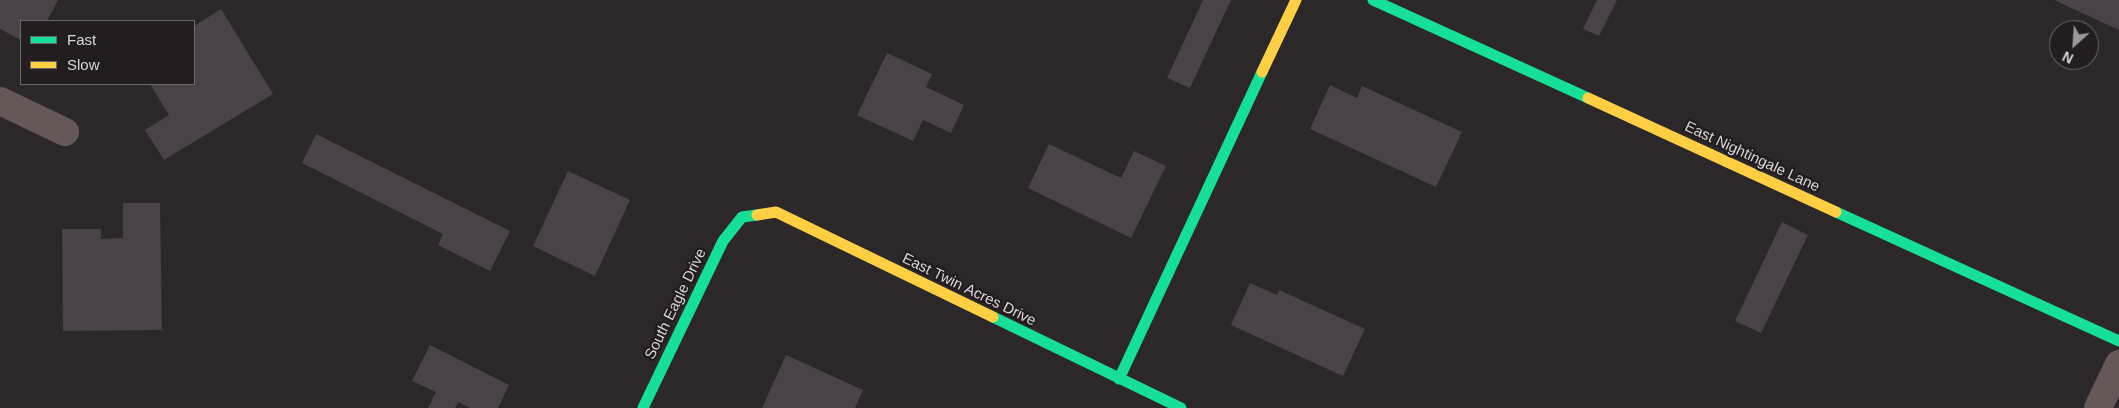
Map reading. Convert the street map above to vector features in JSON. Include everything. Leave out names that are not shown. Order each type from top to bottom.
[{"type":"street","points":[[1119,380],[1296,0]]},
{"type":"street","name":"East Nightingale Lane","points":[[1373,0],[2119,342]]},
{"type":"street","points":[[0,101],[65,132]]},
{"type":"street","name":"East Twin Acres Drive","points":[[742,217],[776,212],[1119,380],[1181,408]]},
{"type":"street","name":"South Eagle Drive","points":[[643,408],[723,241],[742,217]]},
{"type":"street","points":[[2098,408],[2119,364]]},
{"type":"building","points":[[0,0],[58,0],[48,20],[20,20],[20,39],[0,29]]},
{"type":"building","points":[[1203,0],[1231,0],[1190,88],[1167,78]]},
{"type":"building","points":[[1597,0],[1617,0],[1599,36],[1583,29]]},
{"type":"building","points":[[2054,0],[2119,0],[2119,30]]},
{"type":"building","points":[[221,9],[273,94],[164,160],[145,130],[169,115],[151,85],[195,85],[195,25]]},
{"type":"building","points":[[887,53],[932,74],[926,87],[964,105],[951,133],[923,120],[913,141],[857,115]]},
{"type":"building","points":[[1330,85],[1357,98],[1362,86],[1462,132],[1436,187],[1310,129]]},
{"type":"building","points":[[316,134],[510,231],[490,271],[438,245],[443,234],[302,163]]},
{"type":"building","points":[[1049,144],[1121,178],[1134,151],[1166,166],[1131,238],[1028,188]]},
{"type":"building","points":[[568,171],[630,200],[595,276],[533,246]]},
{"type":"building","points":[[123,203],[160,203],[162,330],[63,331],[62,229],[101,229],[101,239],[123,238]]},
{"type":"building","points":[[1782,222],[1808,235],[1761,333],[1735,321]]},
{"type":"building","points":[[1250,283],[1277,295],[1279,290],[1365,329],[1343,376],[1231,325]]},
{"type":"building","points":[[430,345],[509,385],[498,408],[470,408],[458,402],[455,408],[428,408],[436,392],[412,381]]},
{"type":"building","points":[[786,355],[863,390],[855,408],[762,408]]},
{"type":"traffic: fast","points":[[1373,0],[1588,98]]},
{"type":"traffic: fast","points":[[1119,379],[1262,72]]},
{"type":"traffic: fast","points":[[1836,212],[2119,341]]},
{"type":"traffic: fast","points":[[643,408],[723,241],[742,217],[757,215]]},
{"type":"traffic: fast","points":[[993,317],[1181,408]]},
{"type":"traffic: slow","points":[[1262,72],[1296,0]]},
{"type":"traffic: slow","points":[[1588,98],[1836,212]]},
{"type":"traffic: slow","points":[[757,215],[776,212],[993,317]]}]
